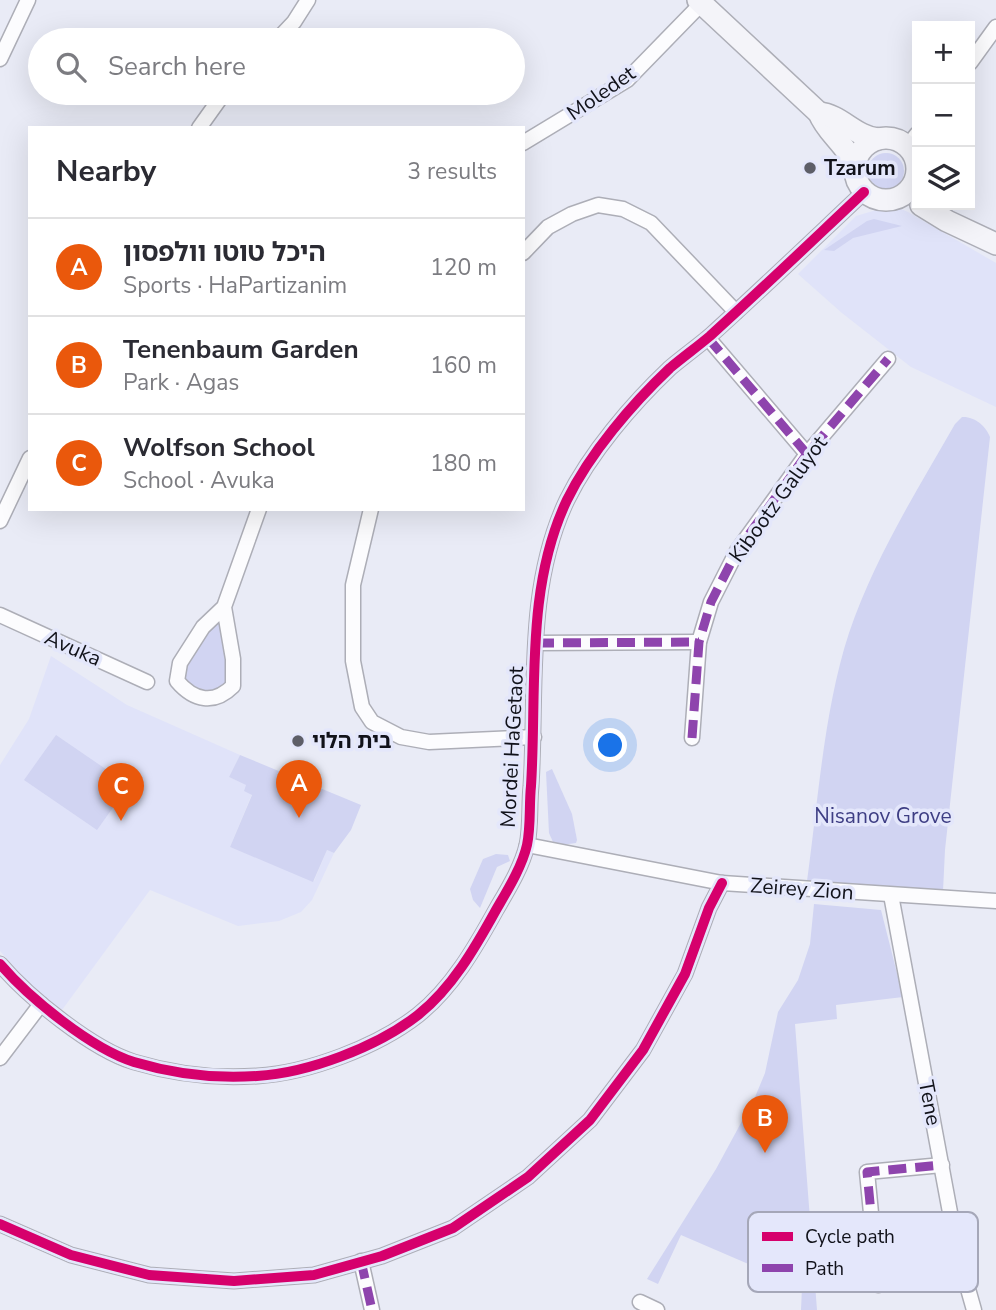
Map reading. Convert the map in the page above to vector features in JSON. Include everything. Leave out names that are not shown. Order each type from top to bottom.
[{"type":"street","points":[[0,58],[27,0]]},
{"type":"street","points":[[289,28],[308,0]]},
{"type":"street","points":[[700,2],[819,113],[823,124],[853,160],[859,186],[864,192],[881,200],[912,201]]},
{"type":"street","name":"Moledet","points":[[525,142],[627,80],[700,2]]},
{"type":"street","points":[[975,56],[996,27]]},
{"type":"street","points":[[200,126],[215,105]]},
{"type":"street","points":[[819,113],[830,114],[860,134],[878,139],[912,141]]},
{"type":"street","points":[[855,169],[859,154],[878,139]]},
{"type":"street","points":[[912,184],[907,192],[912,200]]},
{"type":"street","name":"Mordei HaGetaot","points":[[0,964],[41,1004],[85,1036],[131,1061],[189,1074],[232,1078],[282,1074],[334,1060],[418,1015],[443,991],[466,961],[505,895],[527,845],[541,587],[555,527],[570,495],[609,436],[671,368],[708,338],[864,192]]},
{"type":"street","points":[[525,251],[548,227],[572,214],[598,205],[623,209],[650,223],[736,312]]},
{"type":"street","points":[[928,210],[996,244]]},
{"type":"street","points":[[947,210],[966,228]]},
{"type":"street","points":[[708,338],[807,454]]},
{"type":"street","name":"Kibootz Galuyot","points":[[692,738],[699,642],[712,602],[737,551],[807,454],[888,359]]},
{"type":"street","points":[[0,521],[28,462]]},
{"type":"street","points":[[224,607],[233,659],[233,686],[223,696],[209,699],[195,696],[177,681],[180,663],[203,627],[224,607],[258,511]]},
{"type":"street","points":[[371,511],[353,585],[353,660],[362,708],[372,722],[401,737],[429,742],[534,737]]},
{"type":"street","name":"Avuka","points":[[0,615],[147,682]]},
{"type":"street","points":[[536,643],[699,642]]},
{"type":"street","name":"Zeirey Zion","points":[[527,845],[722,883],[996,901]]},
{"type":"street","points":[[0,1224],[71,1255],[149,1275],[234,1281],[314,1275],[382,1256],[453,1228],[527,1177],[590,1120],[643,1050],[685,974],[709,908],[722,883]]},
{"type":"street","name":"Tene","points":[[891,895],[950,1212]]},
{"type":"street","points":[[0,1058],[41,1004]]},
{"type":"street","points":[[871,1212],[867,1172],[942,1165]]},
{"type":"street","points":[[361,1261],[372,1310]]},
{"type":"street","name":"Tene","points":[[969,1292],[974,1310]]},
{"type":"street","points":[[640,1302],[657,1310]]},
{"type":"shaded area","points":[[883,208],[899,208],[908,212],[996,263],[996,407],[911,367],[842,313],[798,274],[856,216]]},
{"type":"shaded area","points":[[51,656],[127,705],[240,755],[229,777],[247,785],[252,794],[230,847],[314,881],[327,850],[334,853],[312,900],[301,912],[279,921],[238,926],[150,890],[62,1010],[36,991],[0,951],[0,765],[29,719]]},
{"type":"green space","points":[[886,153],[899,158],[904,171],[899,184],[886,189],[873,184],[868,171],[873,158]]},
{"type":"green space","points":[[874,219],[902,226],[853,238],[834,251],[824,250],[867,221]]},
{"type":"green space","name":"Nisanov Grove","points":[[962,417],[979,422],[990,437],[945,850],[943,891],[807,881],[833,693],[849,633],[897,526],[955,424]]},
{"type":"green space","points":[[224,607],[233,659],[223,696],[184,689],[180,663]]},
{"type":"green space","points":[[56,735],[129,785],[97,830],[24,780]]},
{"type":"green space","points":[[240,755],[361,805],[351,830],[334,853],[327,850],[313,882],[230,847],[252,795],[244,791],[246,785],[229,777]]},
{"type":"green space","points":[[552,769],[572,814],[576,843],[561,845],[553,842],[549,833],[546,772]]},
{"type":"green space","points":[[496,854],[508,855],[510,861],[497,867],[480,908],[473,900],[470,889],[483,859]]},
{"type":"green space","points":[[814,904],[881,910],[903,997],[836,1005],[837,1019],[795,1024],[809,1212],[748,1212],[748,1264],[681,1235],[658,1284],[647,1279],[716,1169],[755,1097],[765,1073],[778,1012],[798,980],[810,944]]},
{"type":"green space","points":[[802,1292],[816,1292],[817,1310],[801,1310]]},
{"type":"marked path","points":[[708,338],[807,454]]},
{"type":"marked path","points":[[692,738],[699,642],[711,602],[737,551],[807,454],[888,359]]},
{"type":"marked path","points":[[536,643],[699,642]]},
{"type":"marked path","points":[[871,1212],[867,1172],[942,1165]]},
{"type":"marked path","points":[[361,1261],[372,1310]]},
{"type":"cycle path","points":[[0,964],[44,1007],[99,1046],[134,1062],[195,1075],[257,1076],[298,1070],[362,1048],[418,1015],[442,993],[462,967],[522,862],[529,823],[536,640],[544,568],[554,534],[576,482],[627,413],[656,382],[710,336],[864,192]]},
{"type":"cycle path","points":[[0,1224],[71,1255],[149,1275],[234,1281],[314,1275],[382,1256],[453,1228],[528,1177],[590,1120],[643,1050],[685,974],[709,908],[722,883]]},
{"type":"place","name":"Tzarum","points":[[810,168]]},
{"type":"place","name":"בית הלוי","points":[[298,741]]},
{"type":"place","name":"היכל טוטו וולפסון","points":[[299,818]]},
{"type":"place","name":"Wolfson School","points":[[121,821]]},
{"type":"place","name":"Tenenbaum Garden","points":[[765,1153]]}]
